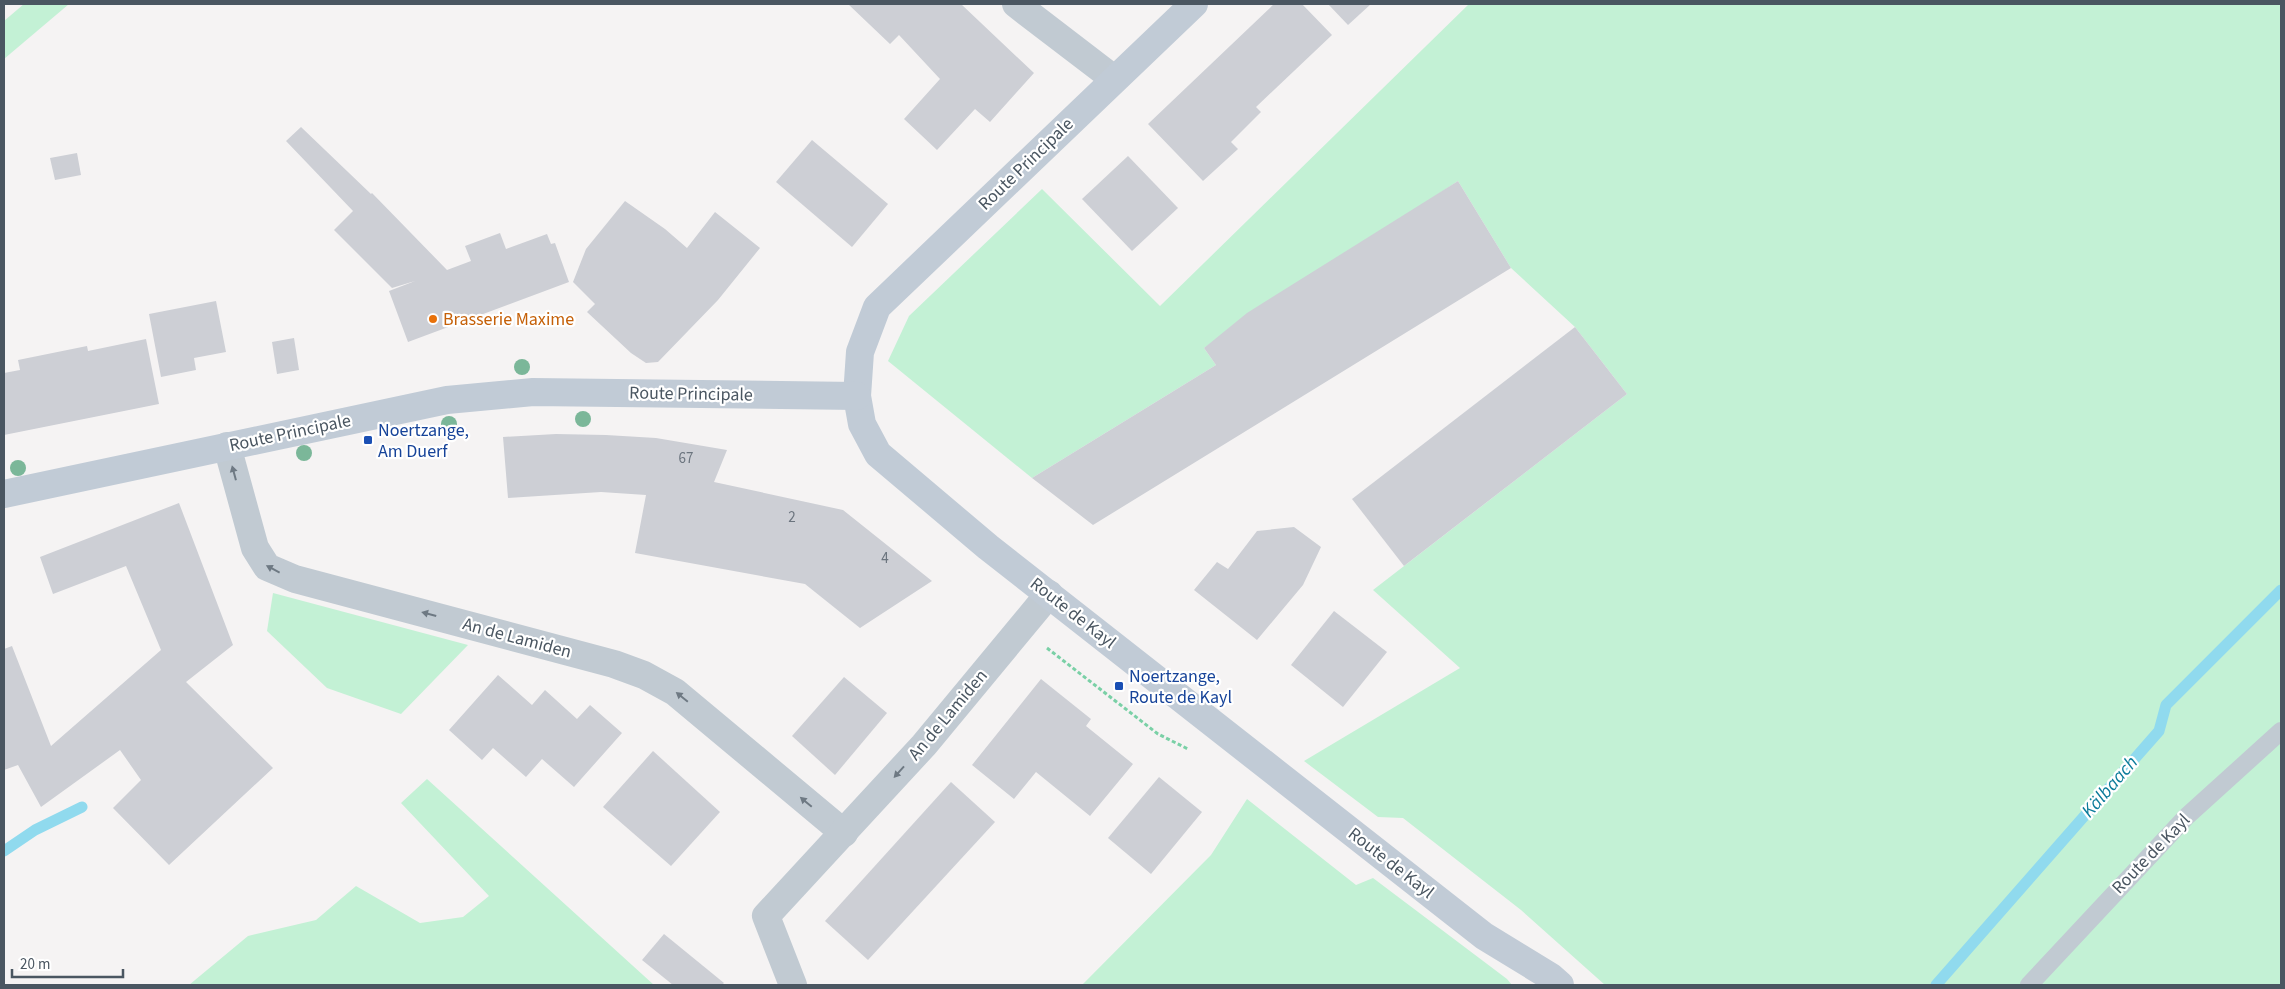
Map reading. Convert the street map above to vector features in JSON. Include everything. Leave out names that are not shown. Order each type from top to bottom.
[{"type":"main road","name":"Route Principale","points":[[4,494],[447,400],[533,392],[857,396],[860,352],[877,307],[1194,4]]},
{"type":"main road","name":"Route de Kayl","points":[[857,396],[862,424],[878,454],[988,547],[1484,936],[1551,976],[1560,985]]},
{"type":"main road","name":"Route de Kayl","points":[[1484,936],[1526,985]]},
{"type":"street","points":[[1016,4],[1114,79]]},
{"type":"street","name":"An de Lamiden","points":[[227,446],[254,548],[268,567],[295,579],[614,664],[644,675],[676,692],[844,833]]},
{"type":"street","name":"An de Lamiden","points":[[793,985],[766,916],[924,745],[1049,594]]},
{"type":"lane","name":"Route de Kayl","points":[[2029,985],[2186,817],[2258,750],[2281,732]]},
{"type":"green space","points":[[24,4],[69,4],[4,59],[4,21]]},
{"type":"green space","points":[[1469,4],[2281,4],[2281,985],[1605,985],[1521,910],[1403,818],[1378,817],[1304,761],[1460,668],[1373,590],[1627,394],[1575,327],[1511,268],[1458,181],[1204,348],[1216,365],[1032,478],[888,361],[909,316],[1042,189],[1160,306]]},
{"type":"green space","points":[[273,593],[468,645],[401,714],[327,688],[267,631]]},
{"type":"green space","points":[[427,779],[654,985],[189,985],[248,936],[316,920],[356,886],[420,923],[463,917],[489,896],[401,803]]},
{"type":"green space","points":[[1247,799],[1356,885],[1373,878],[1507,979],[1512,985],[1082,985],[1211,855]]},
{"type":"building","points":[[848,4],[961,4],[1034,73],[990,122],[975,109],[937,150],[904,119],[940,79],[899,35],[890,44]]},
{"type":"building","points":[[1274,4],[1302,4],[1332,35],[1256,107],[1261,112],[1231,142],[1238,149],[1203,181],[1148,124]]},
{"type":"building","points":[[1328,4],[1371,4],[1348,25]]},
{"type":"building","points":[[301,127],[372,193],[447,270],[471,261],[465,246],[500,233],[506,249],[547,234],[551,244],[555,243],[569,282],[408,342],[389,291],[415,281],[392,288],[334,230],[353,211],[286,141]]},
{"type":"building","points":[[812,140],[888,204],[852,247],[776,182]]},
{"type":"building","points":[[77,153],[81,175],[55,180],[50,158]]},
{"type":"building","points":[[1128,156],[1178,208],[1132,251],[1082,199]]},
{"type":"building","points":[[1458,181],[1511,268],[1093,525],[1032,478],[1216,365],[1204,348],[1247,313]]},
{"type":"building","points":[[625,201],[665,229],[687,248],[715,212],[760,248],[718,300],[658,362],[646,363],[631,353],[587,312],[595,304],[573,282],[586,249]]},
{"type":"building","points":[[216,301],[226,352],[194,358],[196,370],[161,377],[149,314]]},
{"type":"building","points":[[1575,327],[1627,394],[1404,566],[1352,499]]},
{"type":"building","points":[[294,338],[299,370],[277,374],[272,342]]},
{"type":"building","points":[[146,339],[159,404],[4,435],[4,373],[20,370],[18,360],[87,346],[88,351]]},
{"type":"building","points":[[556,434],[656,438],[727,450],[714,482],[843,510],[932,581],[860,628],[805,584],[635,553],[646,495],[601,492],[508,498],[503,437]]},
{"type":"building","points":[[179,503],[233,645],[186,682],[273,768],[169,865],[113,808],[141,780],[120,750],[41,807],[18,765],[4,770],[4,649],[12,646],[51,746],[161,650],[126,566],[53,594],[40,557]]},
{"type":"building","points":[[1294,527],[1321,547],[1303,585],[1257,640],[1194,590],[1217,562],[1228,569],[1257,531]]},
{"type":"building","points":[[1334,611],[1387,652],[1343,707],[1291,665]]},
{"type":"building","points":[[498,675],[532,705],[545,690],[577,719],[590,705],[622,733],[574,787],[542,759],[526,777],[493,748],[482,760],[449,730]]},
{"type":"building","points":[[844,677],[887,713],[835,775],[792,736]]},
{"type":"building","points":[[1041,679],[1091,719],[1086,726],[1133,764],[1090,816],[1036,772],[1014,799],[972,765]]},
{"type":"building","points":[[653,751],[720,812],[671,866],[603,807]]},
{"type":"building","points":[[1159,777],[1202,812],[1151,874],[1108,838]]},
{"type":"building","points":[[951,782],[995,822],[868,960],[825,921]]},
{"type":"building","points":[[664,934],[724,983],[722,985],[673,985],[642,960]]},
{"type":"waterway","name":"Kälbaach","points":[[1936,985],[2159,731],[2166,705],[2281,590]]},
{"type":"waterway","points":[[4,851],[35,830],[82,807]]},
{"type":"place","name":"Brasserie Maxime","points":[[433,319]]},
{"type":"place","name":"Noertzange, Am Duerf","points":[[368,440]]},
{"type":"place","name":"Noertzange, Route de Kayl","points":[[1119,686]]}]
